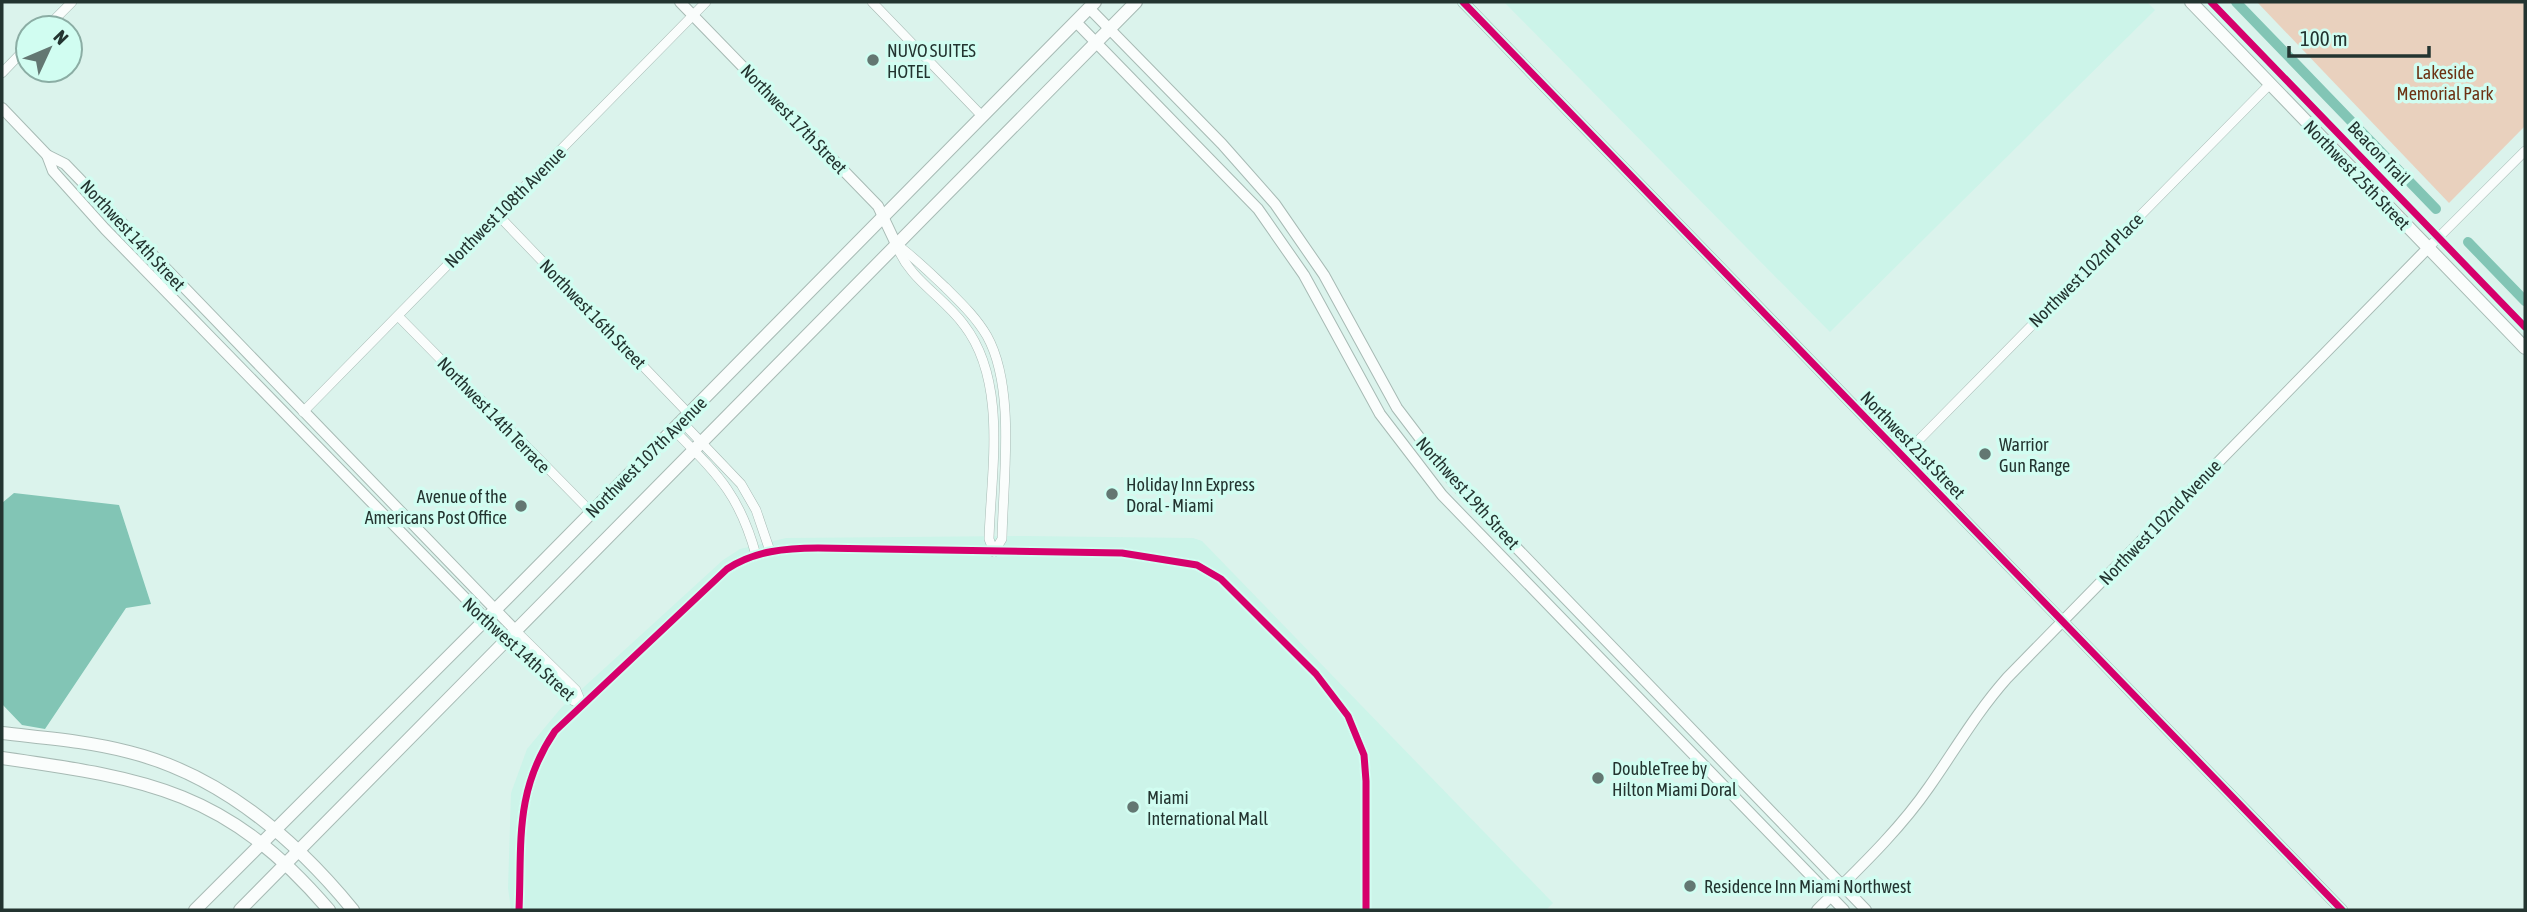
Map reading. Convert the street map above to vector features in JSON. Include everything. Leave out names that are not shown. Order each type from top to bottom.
[{"type":"main road","name":"Northwest 107th Avenue","points":[[240,910],[1136,2]]},
{"type":"main road","name":"Northwest 25th Street","points":[[2191,2],[2525,348]]},
{"type":"main road","name":"Northwest 107th Avenue","points":[[195,910],[496,611],[1092,5]]},
{"type":"main road","points":[[2,733],[130,752],[170,765],[229,794],[275,829],[353,910]]},
{"type":"main road","points":[[2,758],[120,776],[158,787],[217,812],[261,843],[329,910]]},
{"type":"street","name":"Northwest 17th Street","points":[[680,2],[884,216],[896,244]]},
{"type":"street","name":"Northwest 108th Avenue","points":[[303,412],[706,2]]},
{"type":"street","points":[[872,2],[982,116]]},
{"type":"street","name":"Northwest 21st Street","points":[[1463,2],[2342,910]]},
{"type":"street","name":"Northwest 19th Street","points":[[1092,5],[1110,28],[1235,157],[1282,213],[1324,275],[1396,408],[1446,473],[1866,910]]},
{"type":"street","name":"Northwest 19th Street","points":[[1076,22],[1258,209],[1304,275],[1380,414],[1442,495],[1844,910]]},
{"type":"street","name":"Northwest 102nd Place","points":[[1902,457],[2270,84]]},
{"type":"street","name":"Northwest 14th Street","points":[[2,108],[47,155],[65,164],[496,611],[512,636]]},
{"type":"street","name":"Northwest 102nd Avenue","points":[[1817,910],[1929,788],[1978,711],[2525,151]]},
{"type":"street","name":"Northwest 14th Street","points":[[47,155],[53,171],[94,216],[485,621],[512,636],[576,690],[582,705]]},
{"type":"street","name":"Northwest 16th Street","points":[[497,214],[681,422],[734,495],[745,516],[756,555]]},
{"type":"street","points":[[896,244],[913,256],[973,316],[986,334],[999,364],[1004,411],[1002,539],[994,552]]},
{"type":"street","name":"Northwest 14th Terrace","points":[[397,316],[591,512]]},
{"type":"street","points":[[293,422],[303,412]]},
{"type":"street","name":"Northwest 16th Street","points":[[698,447],[744,489],[769,551]]},
{"type":"street","points":[[378,510],[388,500]]},
{"type":"street","points":[[519,910],[521,823],[528,782],[548,741],[716,577],[756,555],[769,551],[818,548],[1122,553],[1174,559],[1197,565],[1221,579],[1242,597],[1333,692],[1360,743],[1366,781],[1366,910]]},
{"type":"shaded area","points":[[1504,2],[2147,2],[2155,10],[1830,332]]},
{"type":"shaded area","points":[[14,493],[119,505],[151,604],[126,608],[45,729],[22,725],[2,704],[2,503]]},
{"type":"shaded area","points":[[786,538],[1193,538],[1202,541],[1553,903],[1546,910],[511,910],[508,888],[511,793],[527,749],[561,708],[723,560],[740,549]]},
{"type":"green space","name":"Lakeside Memorial Park","points":[[2257,2],[2525,2],[2525,126],[2449,203]]},
{"type":"waterway","points":[[2236,2],[2436,209]]},
{"type":"waterway","points":[[2468,242],[2525,301]]},
{"type":"cycle path","points":[[1463,2],[2342,910]]},
{"type":"cycle path","name":"Beacon Trail","points":[[2211,2],[2525,327]]},
{"type":"cycle path","points":[[519,910],[521,839],[526,796],[542,753],[555,731],[727,569],[748,558],[771,552],[818,548],[1122,553],[1197,565],[1221,579],[1316,674],[1348,716],[1364,755],[1366,910]]},
{"type":"place","name":"NUVO SUITES HOTEL","points":[[873,60]]},
{"type":"place","name":"Warrior Gun Range","points":[[1985,454]]},
{"type":"place","name":"Holiday Inn Express Doral - Miami","points":[[1112,494]]},
{"type":"place","name":"Avenue of the Americans Post Office","points":[[521,506]]},
{"type":"place","name":"DoubleTree by Hilton Miami Doral","points":[[1598,778]]},
{"type":"place","name":"Miami International Mall","points":[[1133,807]]},
{"type":"place","name":"Residence Inn Miami Northwest","points":[[1690,886]]}]
